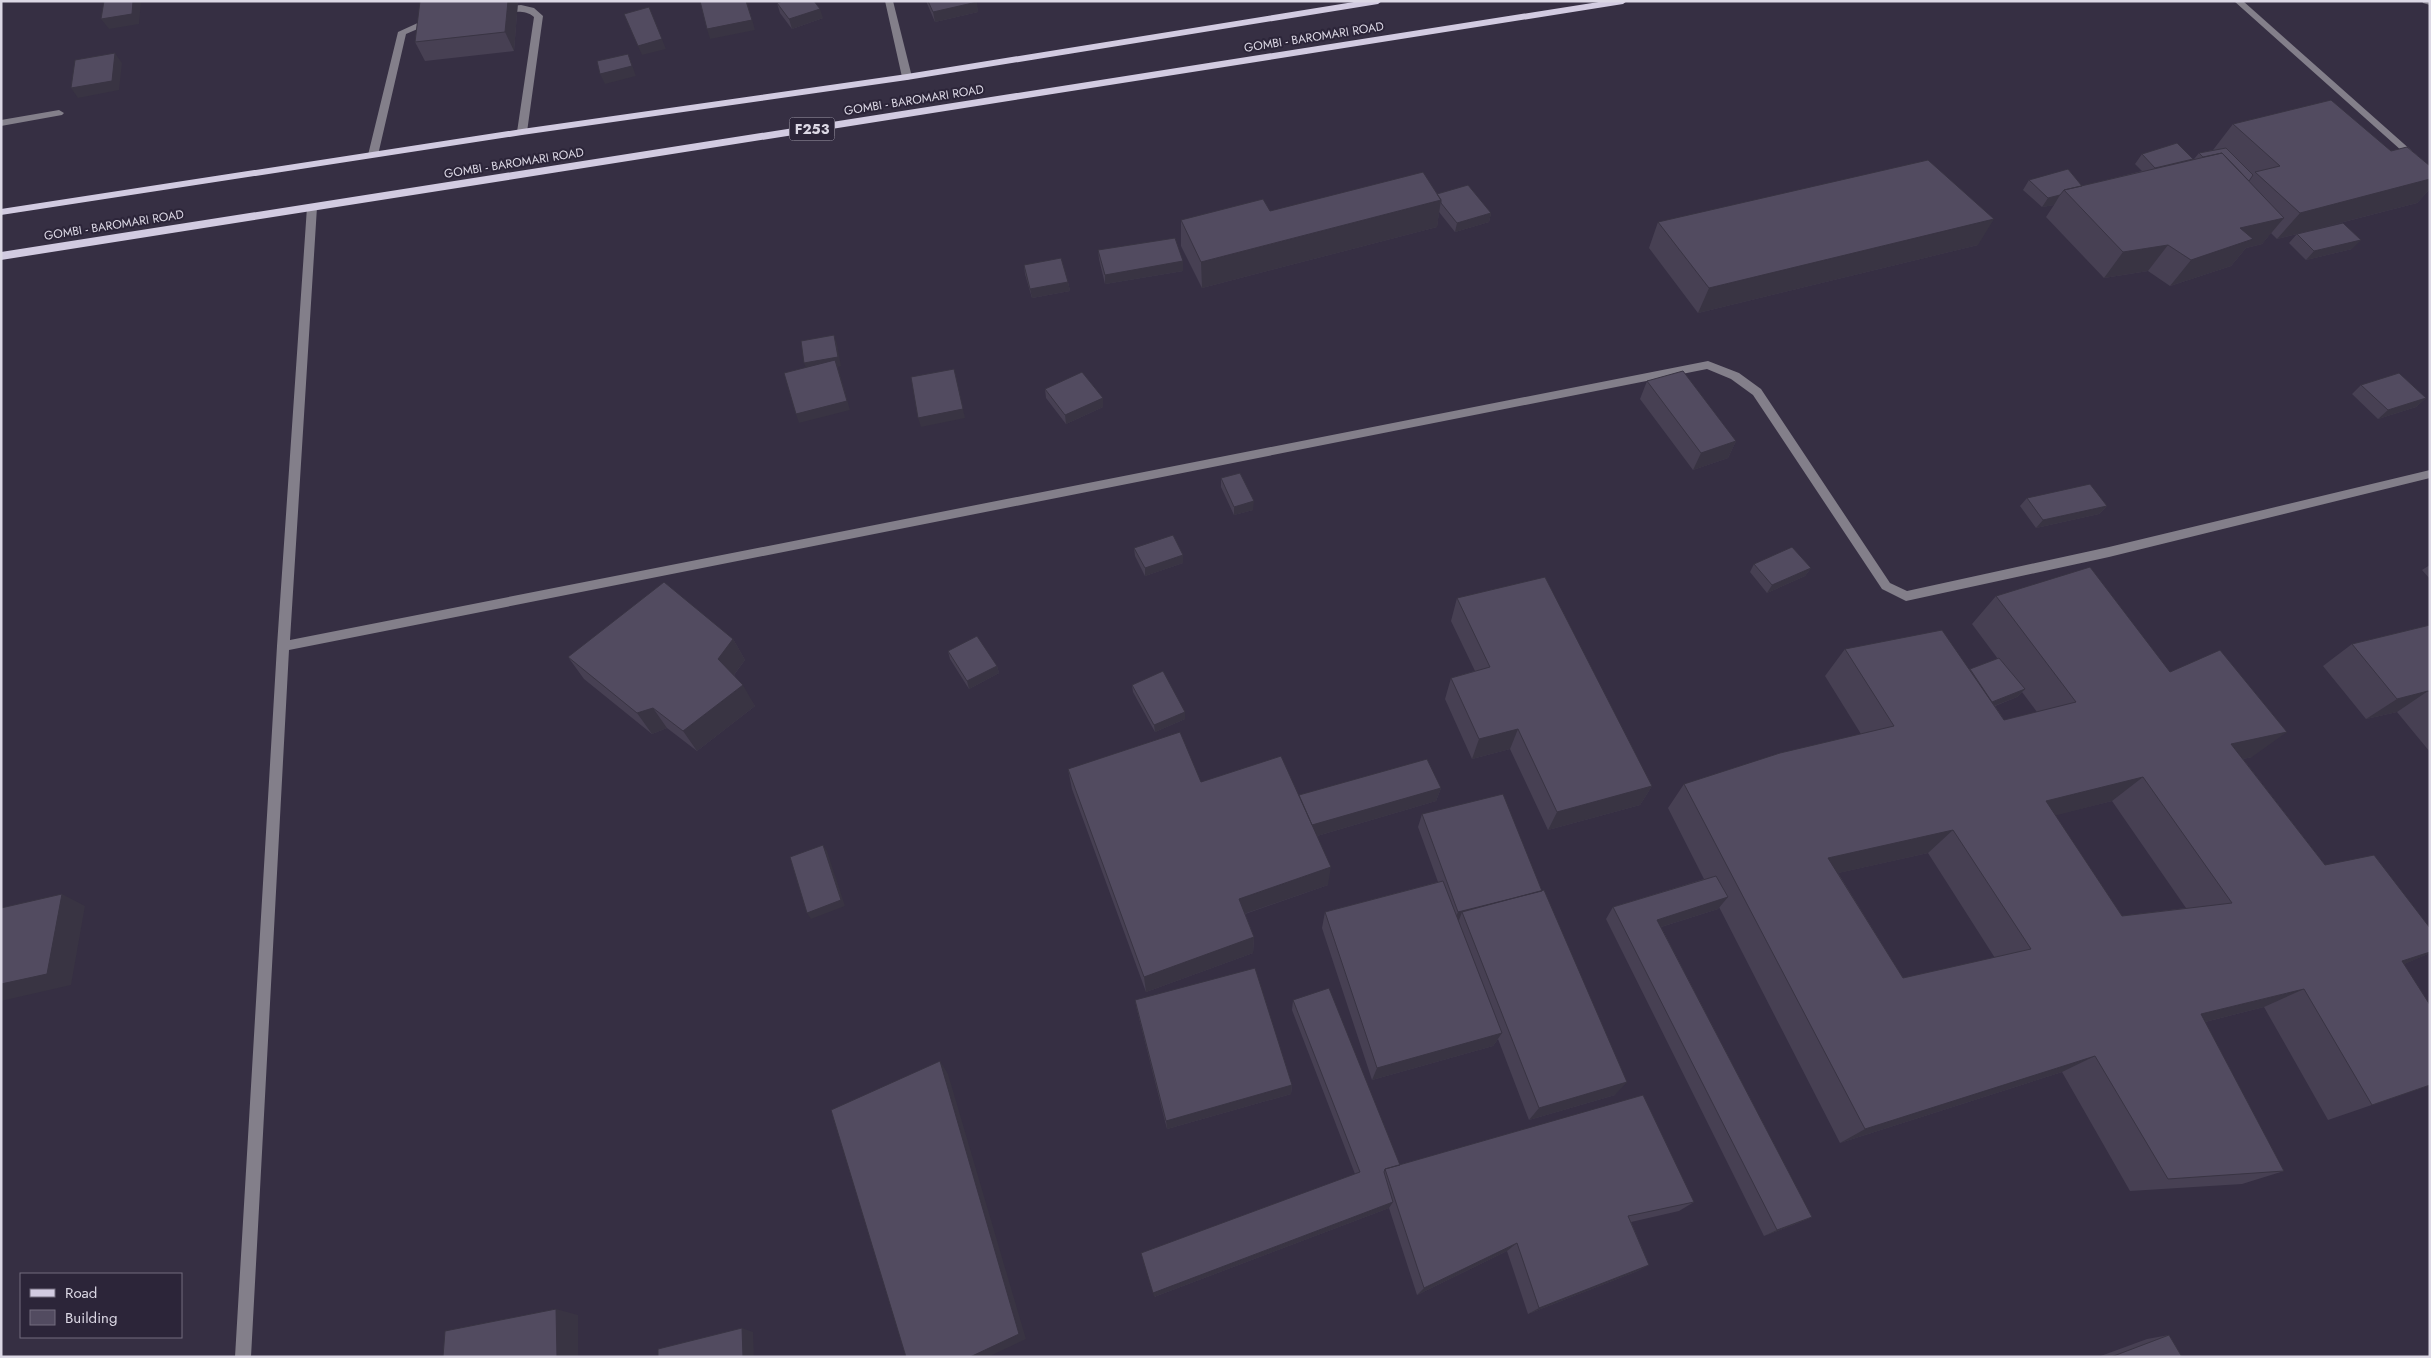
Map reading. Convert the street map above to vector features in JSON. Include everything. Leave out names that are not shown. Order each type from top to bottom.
[{"type":"main road","name":"GOMBI - BAROMARI ROAD","points":[[1,212],[522,132],[907,77],[1378,1]]},
{"type":"main road","name":"GOMBI - BAROMARI ROAD","points":[[1,256],[1623,1]]},
{"type":"street","points":[[889,1],[907,77]]},
{"type":"street","points":[[2238,1],[2430,173]]},
{"type":"street","points":[[487,11],[524,7],[533,10],[539,16],[522,132]]},
{"type":"street","points":[[373,155],[402,32],[442,16]]},
{"type":"street","points":[[1,123],[59,113]]},
{"type":"street","points":[[243,1357],[283,646],[312,207]]},
{"type":"street","points":[[283,646],[1708,365],[1734,376],[1757,392],[1886,586],[1906,596],[2109,552],[2430,474]]},
{"type":"building","points":[[104,1],[133,1],[132,14],[101,19]]},
{"type":"building","points":[[420,1],[508,1],[505,32],[415,42]]},
{"type":"building","points":[[700,1],[746,1],[752,20],[707,29]]},
{"type":"building","points":[[783,1],[814,1],[820,9],[789,19],[777,3]]},
{"type":"building","points":[[928,1],[976,1],[977,2],[933,12]]},
{"type":"building","points":[[649,7],[662,39],[638,46],[624,14]]},
{"type":"building","points":[[115,53],[112,81],[71,88],[75,60]]},
{"type":"building","points":[[628,54],[632,66],[600,74],[597,61]]},
{"type":"building","points":[[2331,100],[2391,151],[2407,147],[2430,166],[2430,179],[2300,213],[2255,172],[2280,166],[2233,124]]},
{"type":"building","points":[[2177,143],[2193,159],[2155,168],[2142,154]]},
{"type":"building","points":[[2226,148],[2253,175],[2249,181],[2222,153],[2203,157],[2199,153]]},
{"type":"building","points":[[2222,153],[2284,218],[2240,228],[2253,239],[2191,260],[2168,245],[2123,252],[2064,190]]},
{"type":"building","points":[[1928,160],[1994,219],[1709,288],[1658,222]]},
{"type":"building","points":[[2068,169],[2082,186],[2064,190],[2060,195],[2048,198],[2029,180]]},
{"type":"building","points":[[1423,172],[1441,200],[1201,262],[1181,220],[1263,199],[1270,211]]},
{"type":"building","points":[[1468,185],[1491,213],[1457,223],[1441,203],[1437,194]]},
{"type":"building","points":[[2343,223],[2361,240],[2314,251],[2297,234]]},
{"type":"building","points":[[1175,238],[1183,261],[1105,275],[1098,250]]},
{"type":"building","points":[[1061,258],[1068,282],[1030,289],[1024,265]]},
{"type":"building","points":[[834,335],[838,357],[804,363],[801,341]]},
{"type":"building","points":[[835,360],[847,401],[796,414],[784,373]]},
{"type":"building","points":[[954,369],[963,409],[918,418],[911,377]]},
{"type":"building","points":[[1683,371],[1736,441],[1701,453],[1647,381]]},
{"type":"building","points":[[1082,372],[1103,398],[1065,415],[1045,389]]},
{"type":"building","points":[[2399,373],[2426,398],[2388,410],[2361,385]]},
{"type":"building","points":[[1240,473],[1254,501],[1234,507],[1221,478]]},
{"type":"building","points":[[2090,484],[2107,506],[2043,520],[2027,498]]},
{"type":"building","points":[[1173,535],[1183,555],[1145,568],[1134,548]]},
{"type":"building","points":[[1792,547],[1811,568],[1772,585],[1754,564]]},
{"type":"building","points":[[2090,567],[2170,672],[2220,650],[2287,732],[2231,744],[2325,865],[2374,855],[2430,928],[2430,952],[2402,961],[2430,1005],[2430,1085],[2372,1105],[2304,989],[2201,1014],[2284,1171],[2168,1179],[2095,1056],[1865,1129],[1684,784],[1780,753],[1894,726],[1845,649],[1942,630],[2004,720],[2076,702],[1996,596]],"holes":[[[2143,777],[2232,903],[2122,916],[2046,801]],[[1953,830],[2031,949],[1903,978],[1828,858]]]},
{"type":"building","points":[[1545,577],[1652,786],[1557,812],[1518,729],[1479,739],[1451,678],[1490,667],[1457,598]]},
{"type":"building","points":[[664,582],[733,639],[718,659],[743,685],[683,731],[653,708],[637,713],[568,657]]},
{"type":"building","points":[[2430,625],[2430,692],[2397,699],[2352,644]]},
{"type":"building","points":[[977,636],[997,666],[967,681],[948,651]]},
{"type":"building","points":[[1999,658],[2025,689],[1992,702],[1970,669]]},
{"type":"building","points":[[1163,671],[1185,712],[1154,725],[1132,685]]},
{"type":"building","points":[[1180,732],[1201,782],[1281,756],[1331,867],[1239,899],[1254,937],[1144,977],[1068,769]]},
{"type":"building","points":[[1427,759],[1441,788],[1312,825],[1299,795]]},
{"type":"building","points":[[1503,794],[1542,891],[1458,912],[1422,814]]},
{"type":"building","points":[[823,845],[841,900],[807,913],[790,857]]},
{"type":"building","points":[[1716,876],[1728,897],[1657,920],[1812,1217],[1777,1230],[1613,907]]},
{"type":"building","points":[[1443,881],[1502,1033],[1377,1068],[1325,912]]},
{"type":"building","points":[[1544,890],[1627,1082],[1539,1108],[1462,912]]},
{"type":"building","points":[[62,894],[47,974],[1,984],[1,908]]},
{"type":"building","points":[[1255,968],[1292,1085],[1166,1121],[1135,1000]]},
{"type":"building","points":[[1329,988],[1400,1165],[1385,1169],[1384,1172],[1393,1202],[1153,1293],[1141,1253],[1360,1172],[1293,1000]]},
{"type":"building","points":[[940,1061],[1019,1334],[970,1357],[906,1357],[831,1110]]},
{"type":"building","points":[[1643,1095],[1694,1202],[1628,1216],[1649,1265],[1539,1308],[1517,1243],[1424,1288],[1385,1169]]},
{"type":"building","points":[[556,1309],[557,1357],[443,1357],[445,1331]]},
{"type":"building","points":[[742,1328],[743,1357],[658,1357],[658,1349]]},
{"type":"building","points":[[2169,1335],[2182,1357],[2111,1357]]}]
